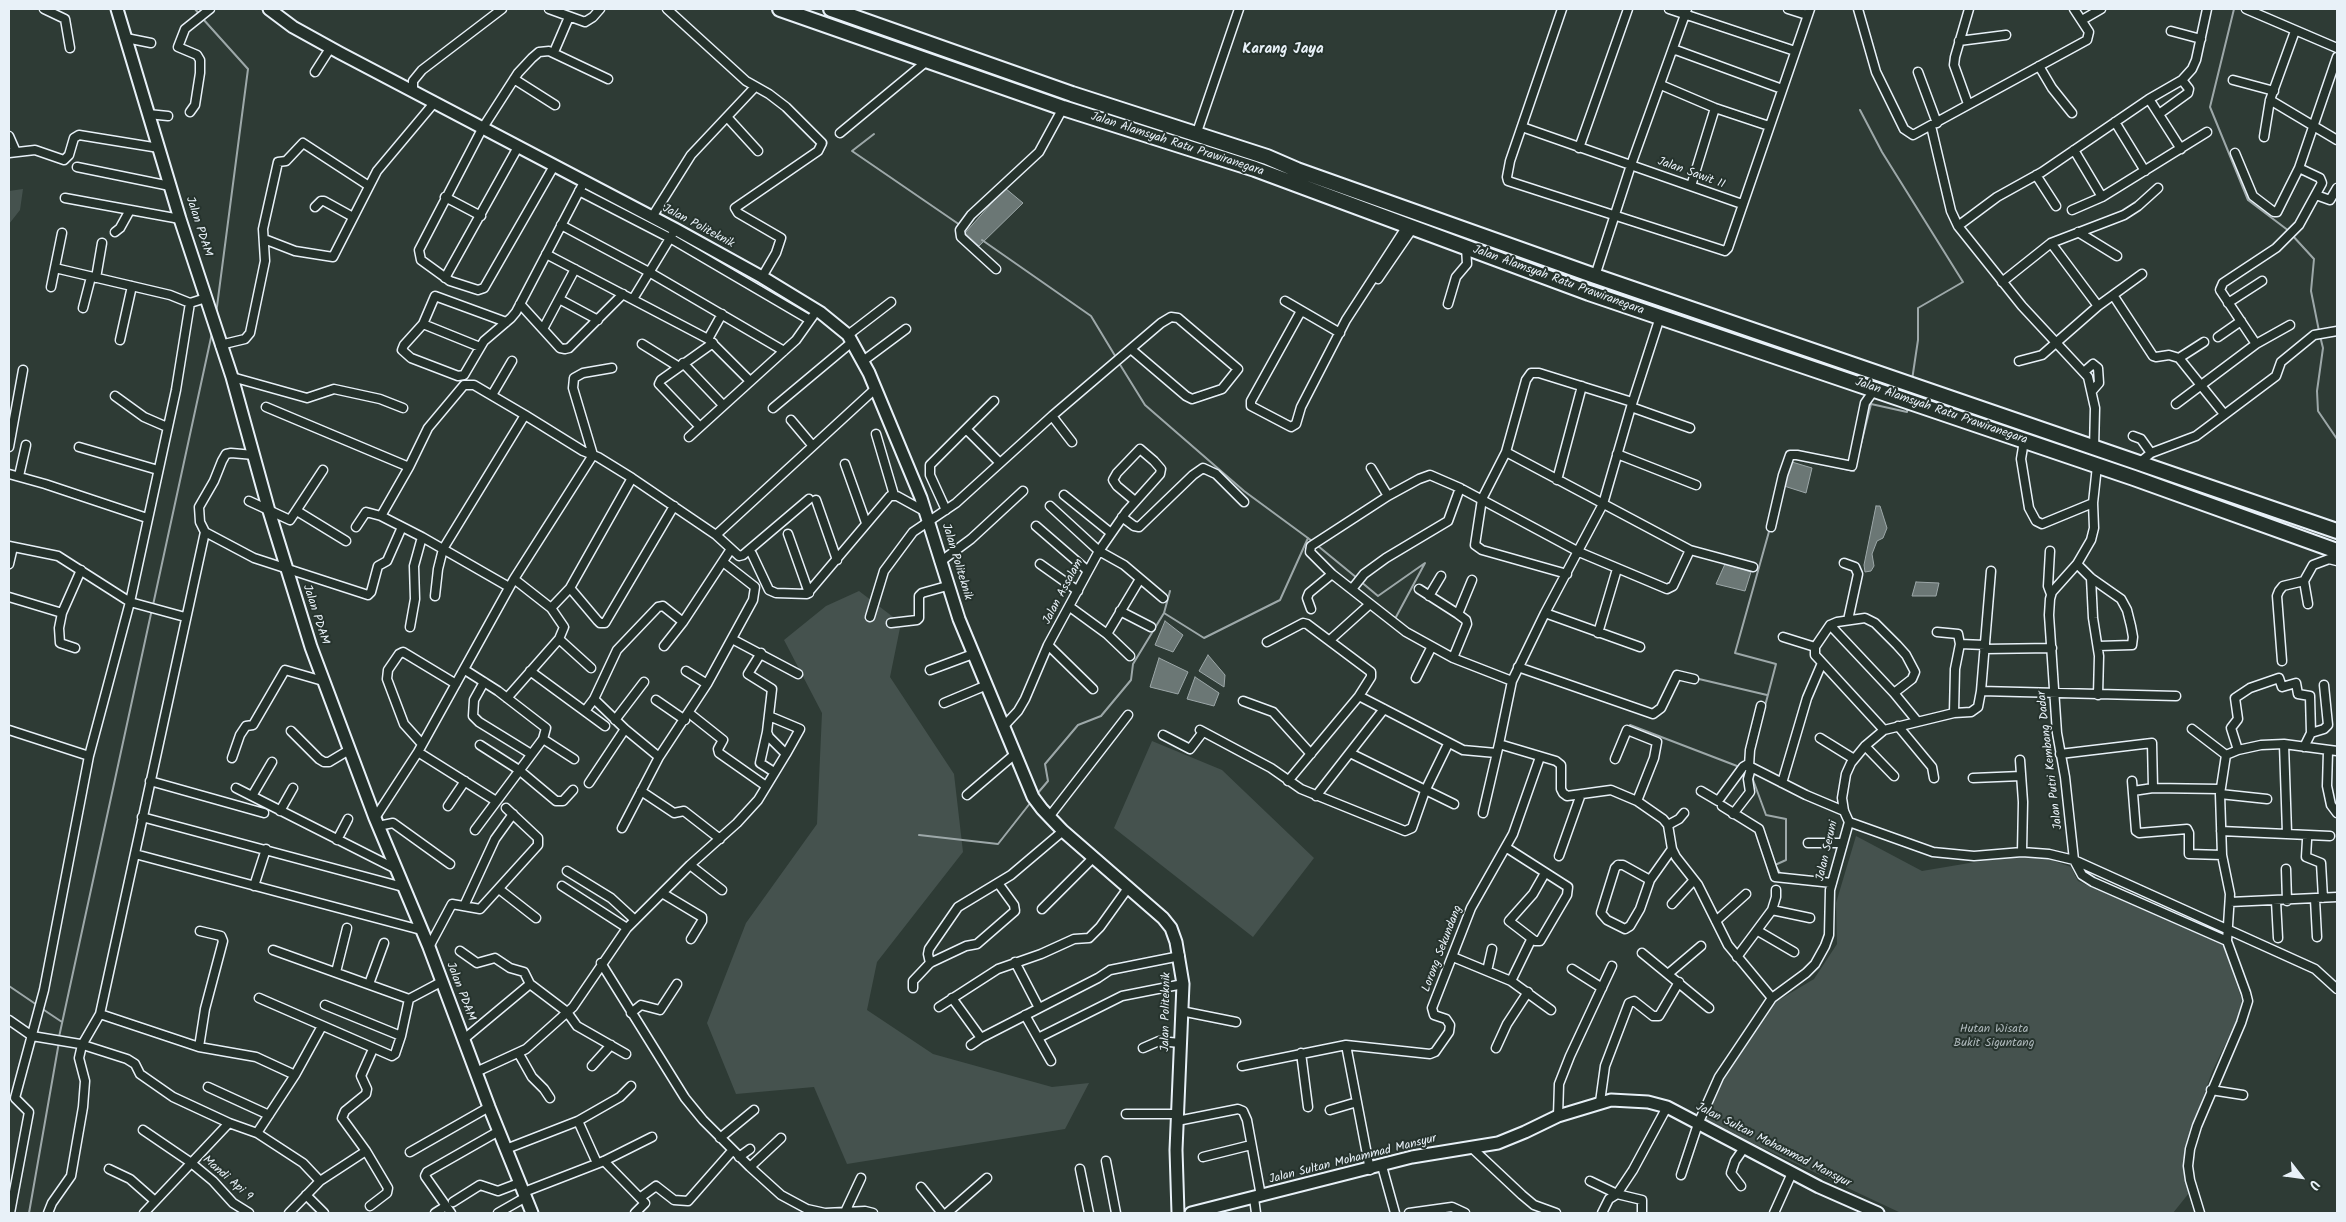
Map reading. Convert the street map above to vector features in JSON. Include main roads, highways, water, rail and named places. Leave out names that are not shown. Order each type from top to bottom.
[{"type":"highway","name":"Jalan Alamsyah Ratu Prawiranegara","points":[[780,9],[1063,108],[1255,169],[1660,317],[2098,466],[2337,552]]},
{"type":"highway","name":"Jalan Alamsyah Ratu Prawiranegara","points":[[831,9],[1196,135],[1267,156],[1297,170],[1596,276],[2094,449],[2337,531]]},
{"type":"highway","points":[[864,38],[869,23]]},
{"type":"highway","points":[[1414,228],[1428,216]]},
{"type":"waterway","points":[[195,9],[200,15]]},
{"type":"waterway","points":[[2234,9],[2210,107],[2248,200],[2289,231]]},
{"type":"waterway","points":[[203,19],[248,69],[216,314]]},
{"type":"waterway","points":[[1860,110],[1882,152],[1963,282],[1918,308],[1918,340],[1912,380]]},
{"type":"waterway","points":[[874,134],[852,151],[960,225]]},
{"type":"waterway","points":[[2292,235],[2314,259],[2311,291],[2319,331]]},
{"type":"waterway","points":[[982,240],[1091,316],[1117,359]]},
{"type":"waterway","points":[[153,605],[212,333]]},
{"type":"waterway","points":[[2320,336],[2323,348],[2317,391],[2318,411],[2337,439]]},
{"type":"waterway","points":[[1119,363],[1145,405],[1244,491],[1312,541]]},
{"type":"waterway","points":[[1859,452],[1871,404],[1907,412],[1908,407]]},
{"type":"waterway","points":[[1824,464],[1854,471],[1855,466]]},
{"type":"waterway","points":[[1765,706],[1776,664],[1735,653],[1770,528]]},
{"type":"waterway","points":[[1164,613],[1204,638],[1280,600],[1308,538]]},
{"type":"waterway","points":[[1318,546],[1357,578]]},
{"type":"waterway","points":[[1360,581],[1378,596],[1425,563],[1396,617]]},
{"type":"waterway","points":[[1037,794],[1048,781],[1045,764],[1078,725],[1101,716],[1131,680],[1133,664],[1164,613],[1170,591]]},
{"type":"waterway","points":[[59,1037],[152,609]]},
{"type":"waterway","points":[[1699,679],[1767,695]]},
{"type":"waterway","points":[[1630,725],[1737,766]]},
{"type":"waterway","points":[[1754,771],[1752,777],[1766,815],[1786,819],[1786,860],[1775,865],[1782,876]]},
{"type":"waterway","points":[[919,835],[998,844],[1031,802]]},
{"type":"waterway","points":[[9,986],[37,1005]]},
{"type":"waterway","points":[[41,1008],[62,1022]]},
{"type":"waterway","points":[[29,1213],[59,1042]]},
{"type":"district","name":"Karang Jaya","points":[[1283,50]]},
{"type":"park label","name":"Hutan Wisata Bukit Siguntang","points":[[1994,1037]]}]
